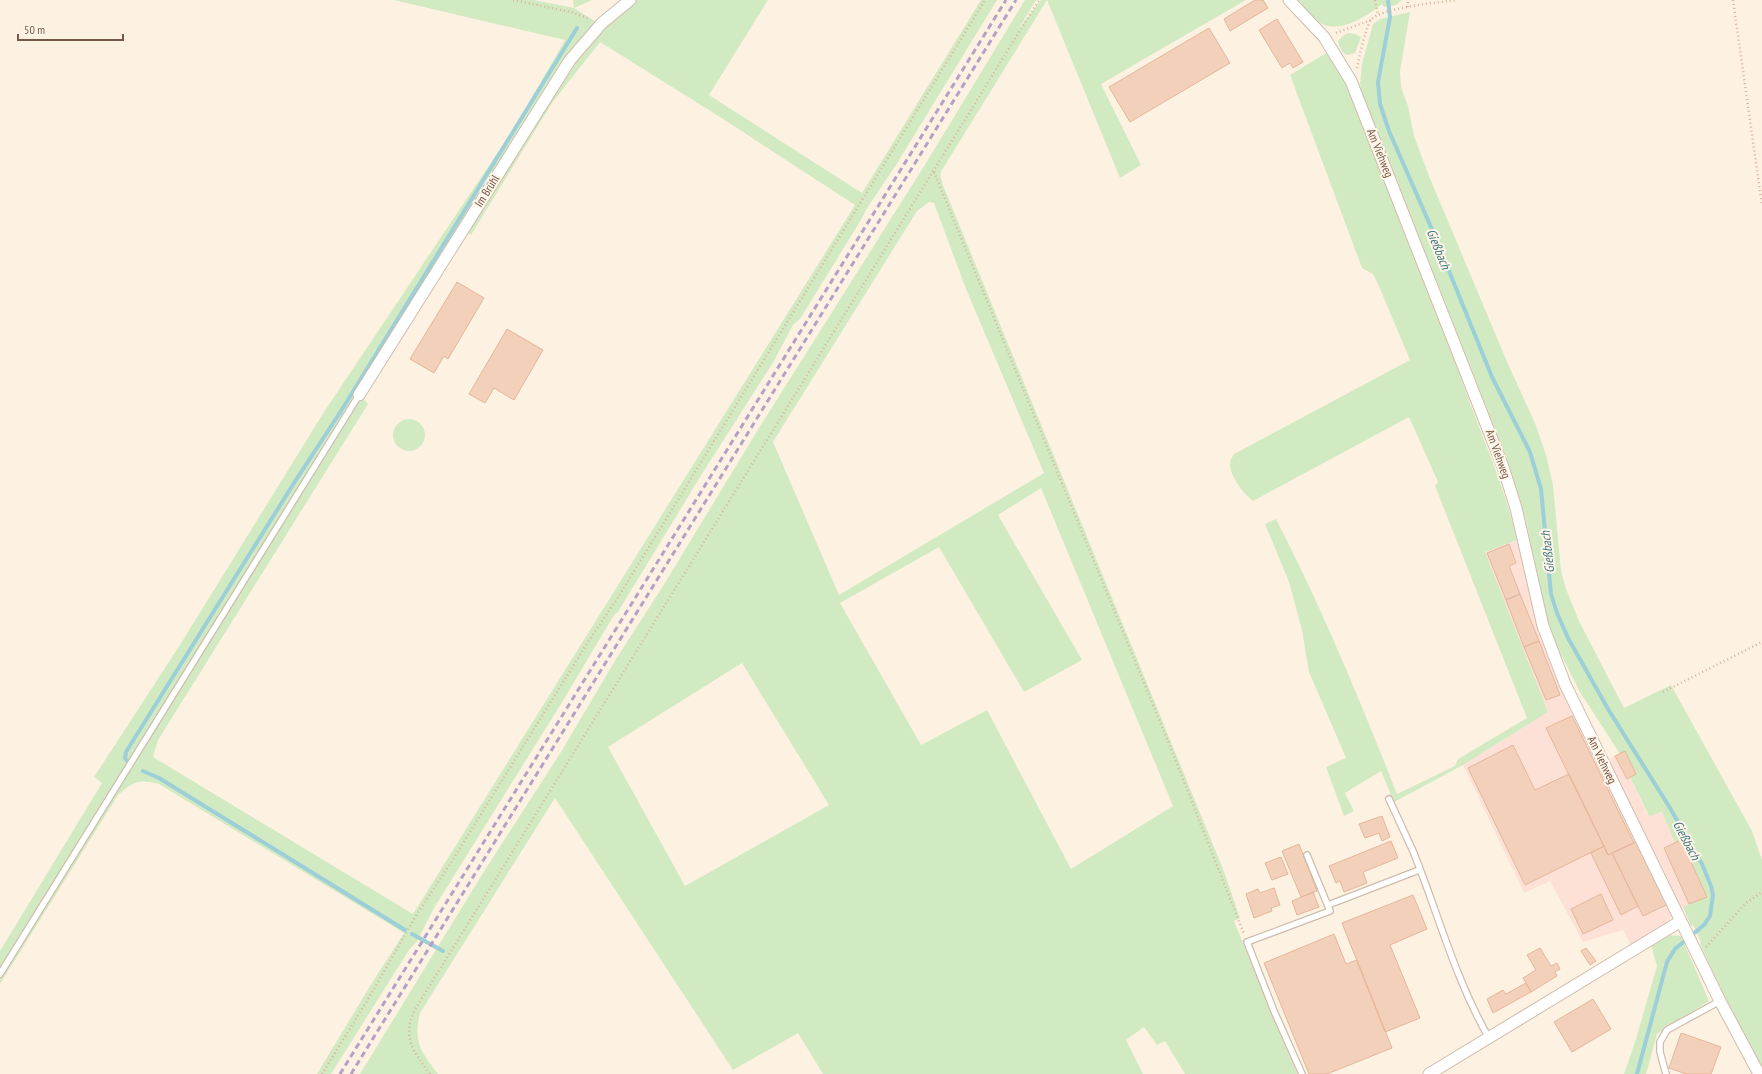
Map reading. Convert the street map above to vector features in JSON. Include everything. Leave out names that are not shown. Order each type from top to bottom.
[{"type":"street","name":"Im Brühl","points":[[359,395],[570,60],[602,23],[630,0]]},
{"type":"street","name":"Am Viehweg","points":[[1289,0],[1324,37],[1351,81],[1504,467],[1516,508],[1543,626],[1565,684],[1720,1000],[1759,1074]]},
{"type":"street","points":[[1429,1074],[1682,921]]},
{"type":"lane","points":[[0,974],[359,395]]},
{"type":"lane","points":[[1389,799],[1413,852],[1452,957],[1482,1026],[1489,1038]]},
{"type":"lane","points":[[1302,1074],[1274,1011],[1247,942],[1330,911],[1307,855]]},
{"type":"lane","points":[[1328,905],[1419,870]]},
{"type":"lane","points":[[1666,1074],[1660,1052],[1660,1042],[1667,1030],[1720,1000]]},
{"type":"path","points":[[512,0],[571,12],[602,23]]},
{"type":"path","points":[[322,1074],[368,1001],[417,914],[460,849],[588,642],[617,599],[985,0]]},
{"type":"path","points":[[430,1074],[413,1050],[410,1040],[410,1020],[414,1011],[1039,0]]},
{"type":"path","points":[[1375,0],[1378,15]]},
{"type":"path","points":[[1408,0],[1408,7]]},
{"type":"path","points":[[1324,37],[1371,20],[1384,12],[1457,0]]},
{"type":"path","points":[[1733,0],[1762,205]]},
{"type":"path","points":[[1351,81],[1356,70],[1371,20]]},
{"type":"path","points":[[934,172],[1169,744],[1247,942]]},
{"type":"path","points":[[1663,692],[1762,642]]},
{"type":"path","points":[[1695,949],[1707,947],[1746,903],[1762,892]]},
{"type":"shaded area","points":[[1517,540],[1533,606],[1599,764],[1625,751],[1636,774],[1630,777],[1648,816],[1662,812],[1675,842],[1707,897],[1672,913],[1669,921],[1631,945],[1623,930],[1583,942],[1550,881],[1524,893],[1463,765],[1548,712],[1485,552]]},
{"type":"green space","points":[[394,0],[534,0],[574,8],[604,27],[635,0],[768,0],[709,95],[862,193],[981,0],[997,0],[896,165],[867,208],[800,319],[793,325],[774,361],[700,477],[618,612],[614,615],[564,699],[434,908],[417,941],[409,950],[331,1074],[317,1074],[404,933],[159,784],[137,782],[118,795],[0,984],[0,951],[102,783],[94,777],[178,648],[324,412],[516,125],[565,40]],"holes":[[[600,42],[720,117],[855,205],[413,914],[153,757],[158,740],[368,404],[358,392],[459,228],[471,235],[552,103]]]},
{"type":"green space","points":[[573,0],[592,0],[574,8]]},
{"type":"green space","points":[[1025,0],[1036,0],[1018,30],[1041,0],[1047,0],[940,175],[1223,869],[1240,918],[1234,921],[1297,1074],[1185,1074],[1165,1041],[1157,1045],[1144,1027],[1126,1040],[1143,1074],[823,1074],[798,1033],[733,1070],[555,798],[420,1013],[417,1032],[420,1046],[423,1053],[438,1074],[360,1074],[483,873],[561,752],[616,659],[663,586],[759,428],[926,163]],"holes":[[[929,202],[934,203],[966,289],[1044,473],[839,595],[773,442],[917,211]],[[1041,488],[1173,806],[1071,869],[987,710],[921,745],[840,603],[939,547],[1024,692],[1082,660],[998,515]],[[742,663],[829,805],[685,886],[608,747]]]},
{"type":"green space","points":[[1047,0],[1246,0],[1101,84],[1141,165],[1120,178]]},
{"type":"green space","points":[[1298,0],[1402,0],[1396,5],[1384,7],[1382,4],[1360,19],[1351,23],[1342,26],[1333,26],[1325,25],[1317,21],[1309,14]]},
{"type":"green space","points":[[1410,12],[1400,71],[1401,87],[1408,106],[1414,136],[1429,176],[1508,364],[1535,423],[1546,455],[1553,485],[1561,571],[1566,589],[1579,621],[1624,708],[1671,685],[1752,831],[1762,860],[1762,1069],[1736,1022],[1700,944],[1701,942],[1693,925],[1691,926],[1683,907],[1706,897],[1675,843],[1662,812],[1649,816],[1630,777],[1636,773],[1625,751],[1620,754],[1580,692],[1556,644],[1545,613],[1526,521],[1507,459],[1363,95],[1360,84],[1362,64],[1373,24],[1380,19]]},
{"type":"green space","points":[[1349,33],[1361,37],[1355,53],[1347,55],[1341,50],[1338,41],[1344,35]]},
{"type":"green space","points":[[1326,53],[1341,73],[1455,361],[1502,487],[1517,540],[1485,552],[1548,712],[1463,765],[1394,802],[1381,771],[1345,793],[1354,811],[1344,816],[1326,767],[1346,758],[1309,672],[1302,630],[1289,582],[1265,524],[1276,519],[1293,553],[1340,655],[1397,794],[1455,766],[1458,759],[1527,718],[1435,486],[1438,482],[1409,417],[1253,501],[1241,489],[1232,474],[1230,463],[1234,454],[1410,360],[1373,274],[1362,268],[1290,75]]},
{"type":"green space","points":[[406,419],[412,419],[422,426],[425,435],[424,441],[418,448],[412,451],[406,451],[396,444],[393,438],[393,432],[400,422]]},
{"type":"green space","points":[[1670,935],[1681,936],[1709,1001],[1657,1034],[1646,1074],[1624,1074],[1636,1039],[1657,966],[1651,945]]},
{"type":"building","points":[[1255,0],[1263,0],[1268,8],[1230,31],[1224,19]]},
{"type":"building","points":[[1277,19],[1303,62],[1293,68],[1290,63],[1282,68],[1259,30]]},
{"type":"building","points":[[1209,28],[1230,63],[1130,122],[1109,87]]},
{"type":"building","points":[[457,282],[484,298],[448,359],[444,356],[434,373],[410,359]]},
{"type":"building","points":[[507,329],[543,350],[514,400],[494,388],[485,403],[469,394]]},
{"type":"building","points":[[1509,544],[1516,563],[1509,566],[1520,594],[1506,600],[1487,553]]},
{"type":"building","points":[[1520,594],[1539,641],[1524,647],[1506,600]]},
{"type":"building","points":[[1539,641],[1560,695],[1546,700],[1524,647]]},
{"type":"building","points":[[1572,716],[1634,843],[1608,855],[1546,728]]},
{"type":"building","points":[[1513,745],[1535,790],[1569,774],[1604,846],[1525,885],[1468,768]]},
{"type":"building","points":[[1625,751],[1636,774],[1627,779],[1615,756]]},
{"type":"building","points":[[1382,816],[1390,837],[1382,841],[1379,833],[1365,838],[1359,824]]},
{"type":"building","points":[[1681,840],[1707,897],[1689,904],[1664,848]]},
{"type":"building","points":[[1391,841],[1398,858],[1363,872],[1367,883],[1344,892],[1340,881],[1336,883],[1329,866]]},
{"type":"building","points":[[1637,841],[1668,904],[1643,916],[1612,853]]},
{"type":"building","points":[[1299,844],[1317,891],[1301,897],[1282,851]]},
{"type":"building","points":[[1604,846],[1608,855],[1612,853],[1638,906],[1621,915],[1591,853]]},
{"type":"building","points":[[1281,857],[1288,874],[1272,880],[1265,863]]},
{"type":"building","points":[[1274,888],[1280,905],[1271,908],[1272,911],[1254,918],[1246,894],[1258,889],[1260,893]]},
{"type":"building","points":[[1313,892],[1319,907],[1297,915],[1292,901]]},
{"type":"building","points":[[1601,894],[1613,920],[1583,934],[1571,909]]},
{"type":"building","points":[[1413,895],[1427,929],[1390,945],[1420,1018],[1385,1032],[1342,923]]},
{"type":"building","points":[[1334,934],[1346,964],[1357,960],[1392,1048],[1327,1074],[1309,1074],[1264,963]]},
{"type":"building","points":[[1540,948],[1551,966],[1557,963],[1560,969],[1555,972],[1557,976],[1531,992],[1523,978],[1536,970],[1527,955]]},
{"type":"building","points":[[1586,948],[1596,961],[1590,965],[1581,951]]},
{"type":"building","points":[[1526,983],[1531,992],[1493,1013],[1487,999],[1503,990],[1506,994]]},
{"type":"building","points":[[1593,999],[1611,1029],[1572,1052],[1554,1022]]},
{"type":"building","points":[[1681,1033],[1721,1047],[1711,1074],[1686,1074],[1669,1068]]},
{"type":"waterway","name":"Gießbach","points":[[1388,0],[1390,17],[1378,82],[1380,104],[1389,131],[1434,234],[1492,377],[1530,452],[1541,489],[1551,594],[1557,613],[1568,638],[1608,709],[1670,808],[1702,864],[1711,886],[1713,895],[1710,916],[1704,925],[1675,949],[1667,962],[1637,1074]]},
{"type":"waterway","points":[[127,761],[125,758],[126,752],[294,483],[341,411],[577,28]]},
{"type":"waterway","points":[[143,771],[159,778],[405,930]]},
{"type":"waterway","points":[[412,934],[443,951]]},
{"type":"railway","points":[[340,1074],[1006,0]]},
{"type":"railway","points":[[351,1074],[1016,0]]}]
